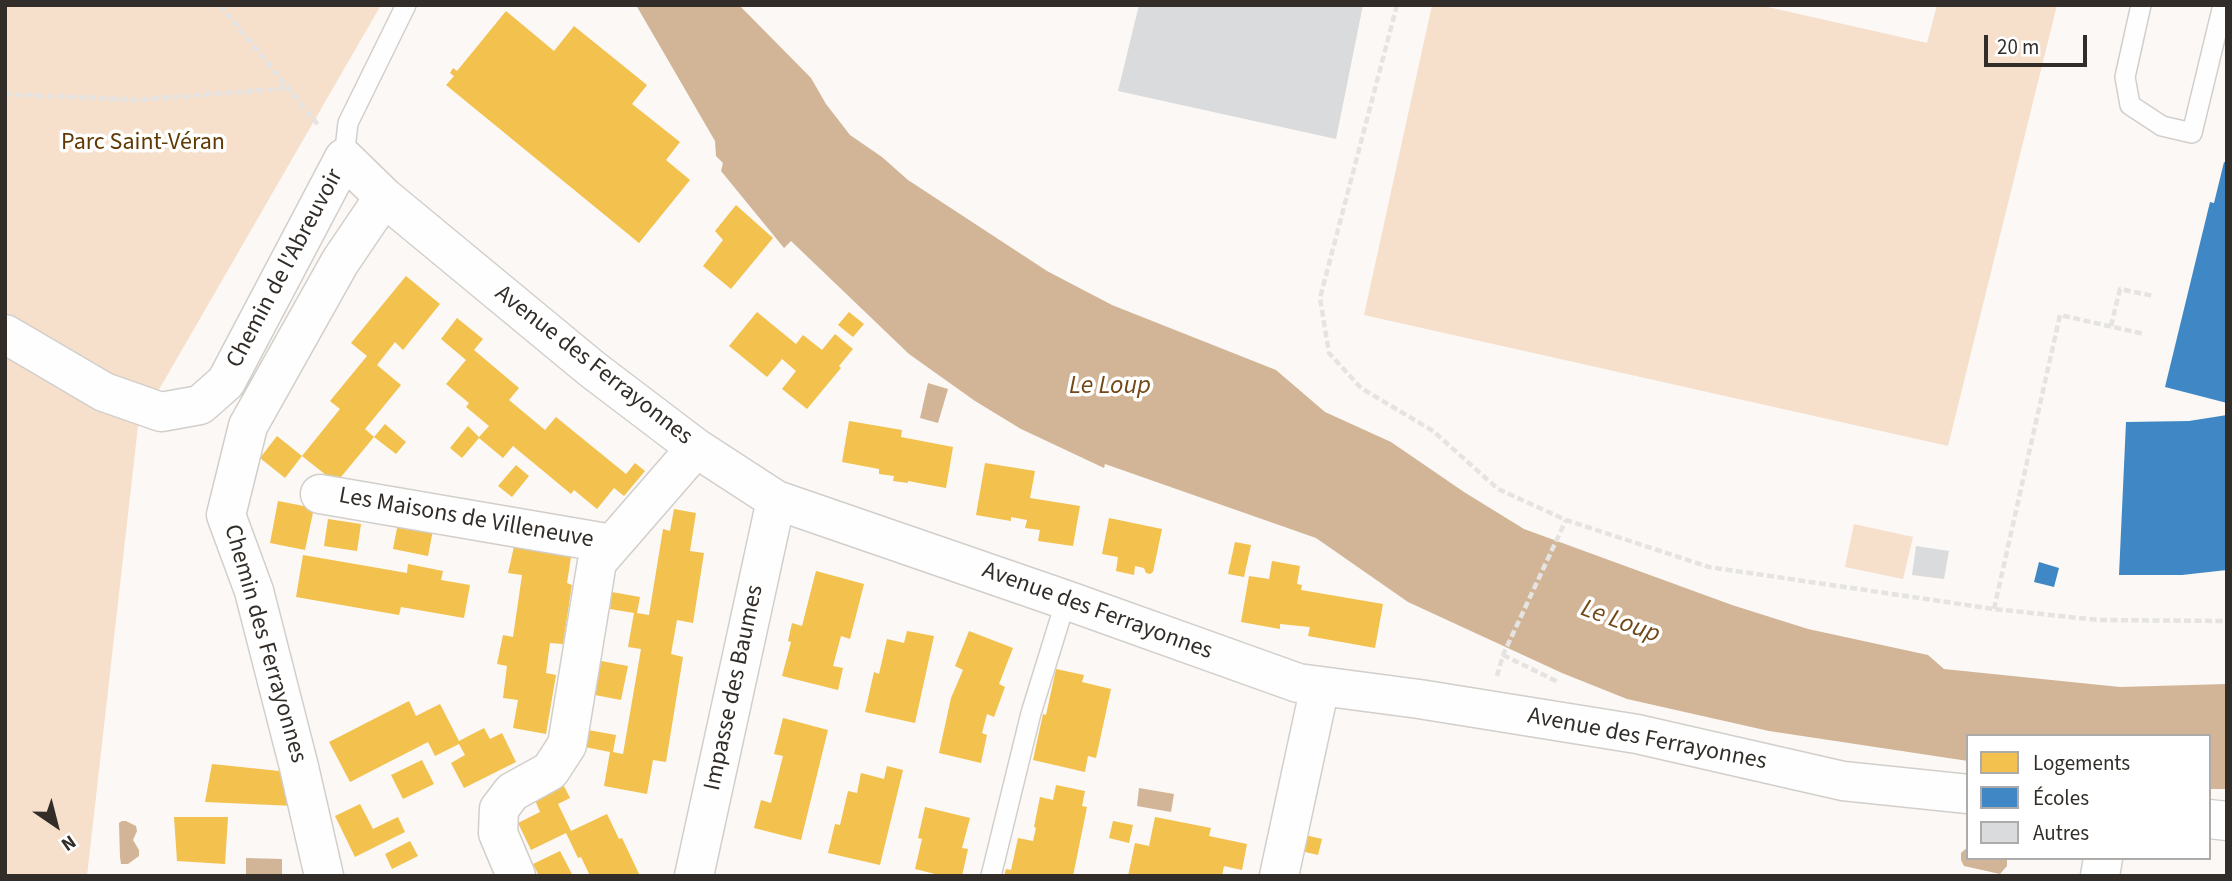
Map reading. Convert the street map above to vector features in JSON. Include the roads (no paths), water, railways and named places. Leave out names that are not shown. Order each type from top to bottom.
[{"type":"street","name":"Avenue des Ferrayonnes","points":[[344,158],[384,197],[592,369],[696,448],[775,500],[1298,683],[1453,704],[1637,734],[1843,781],[1966,794]]},
{"type":"street","name":"Chemin de l'Abreuvoir","points":[[5,334],[104,392],[162,412],[200,405],[226,382],[344,158]]},
{"type":"street","name":"Chemin des Ferrayonnes","points":[[324,876],[254,592],[226,515],[248,426],[340,262],[384,197]]},
{"type":"street","name":"Les Maisons de Villeneuve","points":[[516,876],[498,834],[499,808],[512,792],[550,771],[567,745],[597,562],[696,448]]},
{"type":"street","name":"Les Maisons de Villeneuve","points":[[320,494],[612,544]]},
{"type":"street","name":"Impasse des Baumes","points":[[694,876],[775,500]]},
{"type":"street","points":[[1279,876],[1320,686]]},
{"type":"lane","points":[[344,158],[348,123],[406,5]]},
{"type":"lane","points":[[2141,5],[2125,76],[2130,105],[2162,126],[2192,133],[2223,5]]},
{"type":"lane","points":[[991,876],[1031,713],[1066,600]]},
{"type":"water","name":"Le Loup","points":[[636,5],[739,5],[811,78],[826,104],[850,135],[882,157],[908,180],[1047,271],[1112,305],[1276,370],[1325,412],[1391,442],[1524,529],[1732,605],[1808,629],[1928,655],[1944,669],[2120,687],[2227,684],[2227,789],[2211,789],[2211,734],[1966,734],[1966,761],[1769,731],[1627,699],[1562,673],[1408,602],[1316,538],[1105,464],[1104,468],[1021,429],[975,401],[909,354],[791,241],[784,248],[721,171],[723,163],[716,156],[715,141]]},
{"type":"water","points":[[928,383],[948,389],[938,423],[920,418]]},
{"type":"water","points":[[1139,788],[1174,794],[1171,812],[1137,806]]},
{"type":"water","points":[[122,821],[136,826],[137,831],[133,840],[139,850],[139,856],[128,864],[121,864],[120,857],[119,823]]},
{"type":"water","points":[[1966,849],[1966,860],[2007,860],[2007,866],[2000,874],[1964,866],[1961,853]]},
{"type":"water","points":[[246,858],[282,859],[282,876],[246,876]]},
{"type":"park label","name":"Parc Saint-Véran","points":[[143,144]]}]
